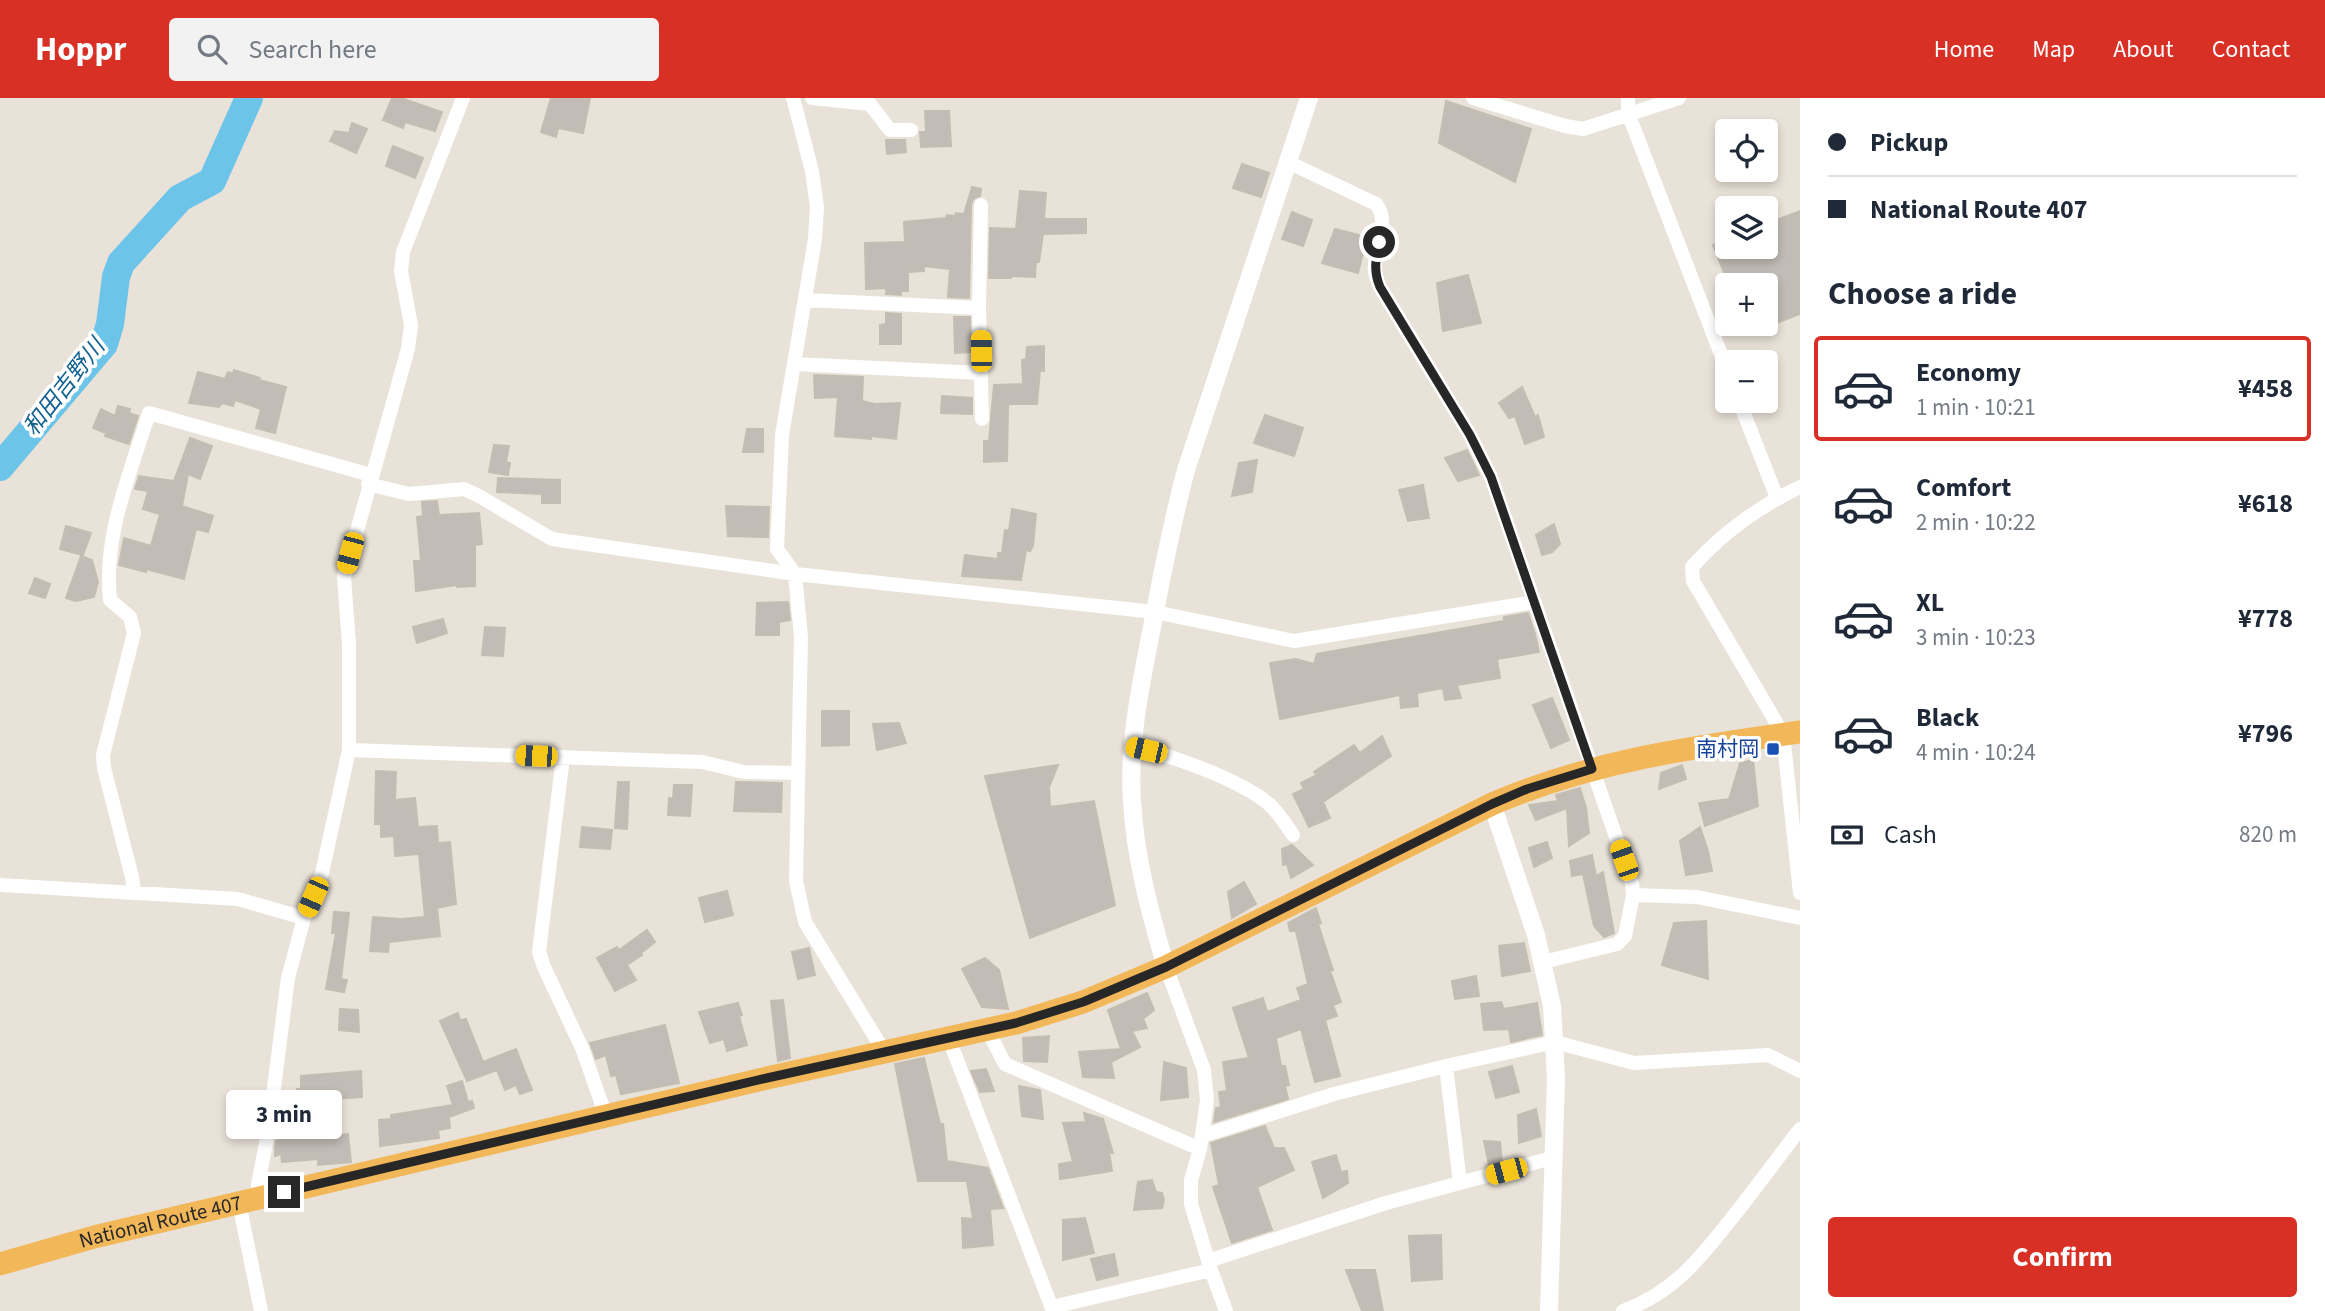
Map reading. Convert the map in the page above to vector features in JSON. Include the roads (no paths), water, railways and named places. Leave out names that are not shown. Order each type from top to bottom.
[{"type":"highway","name":"National Route 407","points":[[0,1264],[94,1237],[606,1116],[1016,1023],[1083,1002],[1166,967],[1527,789],[1592,769],[1664,752],[1791,733]]},
{"type":"street","points":[[261,1311],[249,1201],[258,1185],[270,1127],[288,978],[304,918],[322,873],[349,750],[349,644],[344,576],[408,349],[411,325],[401,271],[403,253],[463,98]]},
{"type":"street","points":[[793,98],[817,207],[815,239],[782,435],[777,549],[795,573],[801,637],[796,881],[805,922],[885,1053]]},
{"type":"street","points":[[812,98],[870,104],[890,130],[911,130]]},
{"type":"street","points":[[1226,1311],[1209,1266],[1191,1204],[1191,1180],[1201,1142],[1207,1100],[1204,1070],[1166,967],[1136,844],[1132,798],[1132,746],[1171,527],[1186,470],[1308,98]]},
{"type":"street","points":[[1473,98],[1583,129],[1679,98]]},
{"type":"street","points":[[1628,98],[1628,113],[1719,350]]},
{"type":"street","points":[[1288,162],[1376,204],[1381,210],[1383,219],[1374,265],[1375,276],[1491,477],[1632,883],[1633,895],[1625,936],[1616,944],[1543,962]]},
{"type":"street","points":[[981,205],[979,308],[982,419]]},
{"type":"street","points":[[805,300],[979,308]]},
{"type":"street","points":[[794,364],[981,373]]},
{"type":"street","points":[[134,891],[104,768],[103,755],[134,633],[130,617],[110,600],[108,560],[112,534],[149,413],[409,494],[464,489],[552,539],[795,573],[1155,612],[1294,641],[1535,602]]},
{"type":"street","points":[[1744,413],[1777,498]]},
{"type":"street","points":[[1800,487],[1757,509],[1709,548],[1692,567],[1693,581],[1791,733],[1800,893]]},
{"type":"street","points":[[1132,746],[1160,753],[1228,780],[1270,805],[1293,835]]},
{"type":"street","points":[[349,750],[702,762],[744,772],[798,773]]},
{"type":"street","points":[[563,757],[539,952],[582,1048],[606,1116]]},
{"type":"street","points":[[1492,804],[1543,962],[1552,1006],[1556,1077],[1549,1311]]},
{"type":"street","points":[[0,885],[238,899],[304,918]]},
{"type":"street","points":[[1633,895],[1697,897],[1800,918]]},
{"type":"street","points":[[987,1029],[1005,1064],[1201,1142],[1334,1094],[1555,1042],[1634,1063],[1768,1055],[1800,1070]]},
{"type":"street","points":[[949,1039],[1053,1309],[1209,1266],[1386,1203],[1552,1158]]},
{"type":"street","points":[[1446,1066],[1460,1183]]},
{"type":"street","points":[[1623,1311],[1644,1304],[1692,1267],[1800,1129]]},
{"type":"waterway","name":"和田吉野川","points":[[0,467],[104,344],[121,263],[180,198],[212,181],[249,98]]},
{"type":"place","name":"南村岡","points":[[1773,749]]}]
